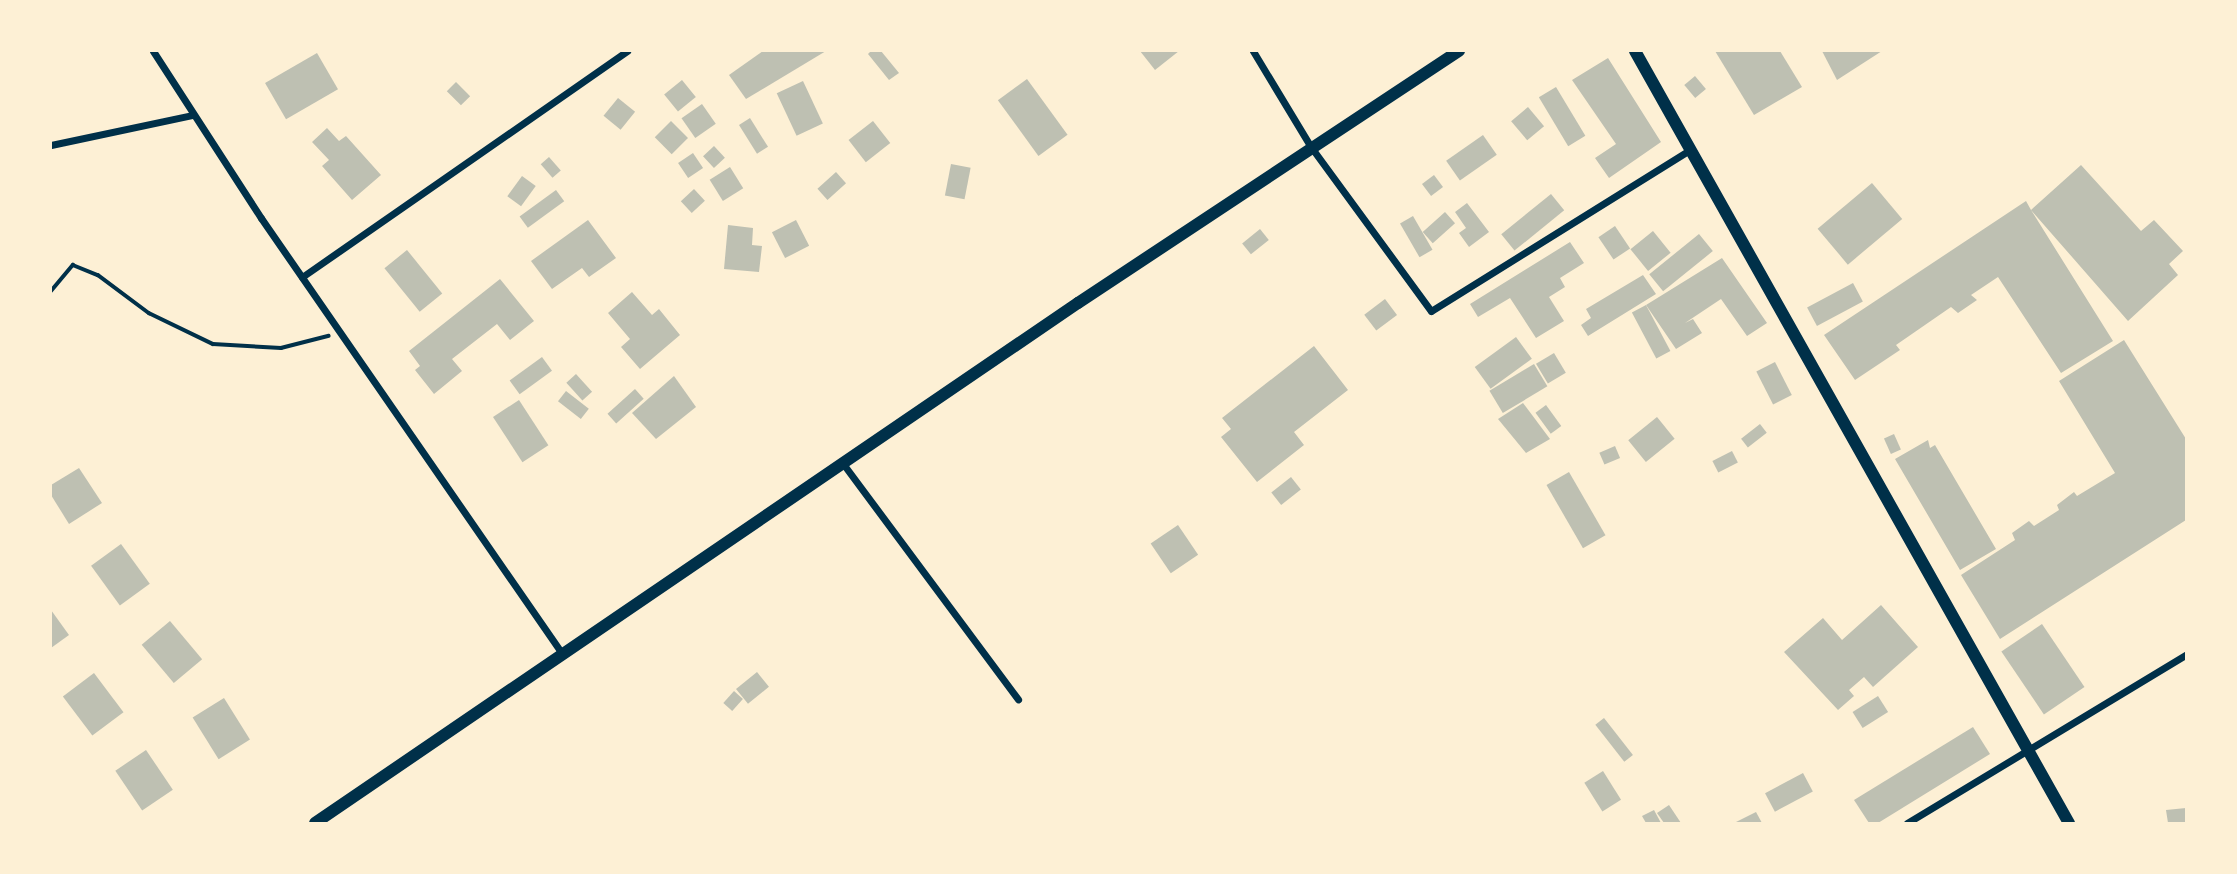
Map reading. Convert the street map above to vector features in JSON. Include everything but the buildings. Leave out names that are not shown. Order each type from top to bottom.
[{"type":"street","points":[[153,51],[192,115],[563,656]]},
{"type":"street","points":[[302,277],[627,51]]},
{"type":"street","points":[[1253,51],[1311,147],[1431,311],[1691,149]]},
{"type":"street","points":[[315,823],[1311,147],[1459,51]]},
{"type":"street","points":[[1635,51],[2029,747],[2069,823]]},
{"type":"street","points":[[51,145],[192,115]]},
{"type":"street","points":[[844,465],[1018,699]]},
{"type":"street","points":[[1907,823],[2029,747],[2186,656]]},
{"type":"path","points":[[51,291],[74,265],[98,275],[149,313],[213,344],[281,348],[340,333]]}]
